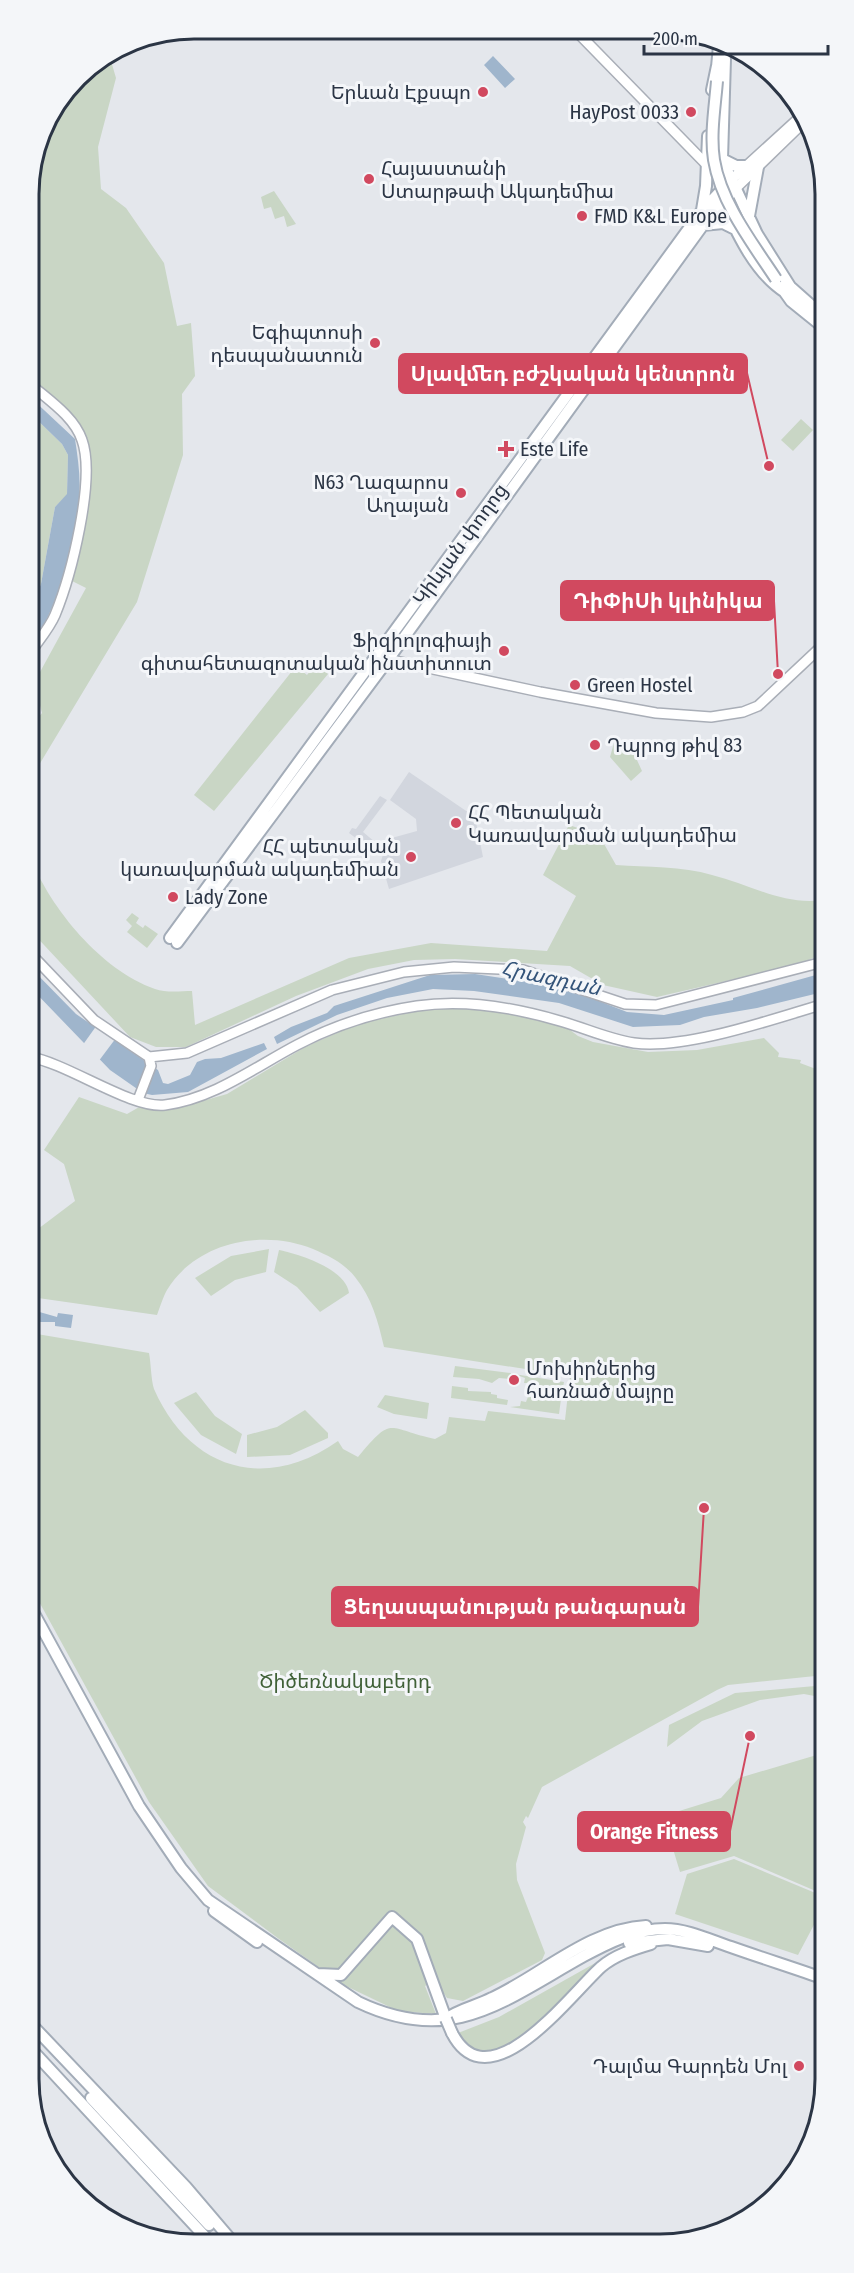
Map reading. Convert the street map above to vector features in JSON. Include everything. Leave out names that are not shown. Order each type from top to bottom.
[{"type":"main road","points":[[701,212],[706,186],[712,79],[723,57]]},
{"type":"main road","points":[[723,57],[713,155],[727,193],[746,232],[777,279],[815,319]]},
{"type":"main road","points":[[723,57],[722,159],[735,229]]},
{"type":"main road","points":[[707,165],[714,165],[722,159]]},
{"type":"main road","points":[[722,159],[736,166],[746,166]]},
{"type":"main road","points":[[749,219],[758,167]]},
{"type":"main road","points":[[727,193],[749,219],[788,290]]},
{"type":"main road","name":"Կիևյան փողոց","points":[[174,940],[478,527],[616,336],[701,212],[727,193]]},
{"type":"main road","name":"Կիևյան փողոց","points":[[616,336],[727,193]]},
{"type":"main road","points":[[735,229],[738,221],[749,219]]},
{"type":"main road","points":[[703,225],[730,224],[770,283],[788,290],[815,310]]},
{"type":"main road","points":[[39,1623],[139,1806],[182,1868],[208,1899],[358,2002],[383,2014],[406,2020],[440,2022],[482,2012],[607,1943],[628,1935],[696,1935],[815,1976]]},
{"type":"main road","points":[[39,1636],[133,1808],[180,1876],[203,1904],[362,2012],[383,2021],[410,2027],[441,2027],[465,2023],[503,2008],[615,1947],[665,1934]]},
{"type":"main road","points":[[315,1973],[341,1975],[392,1917],[417,1939],[434,1991],[459,2045],[473,2055],[485,2057],[505,2053],[519,2046],[603,1965],[665,1934]]},
{"type":"main road","points":[[446,2017],[492,1998],[608,1934],[630,1927],[707,1945],[815,1982]]},
{"type":"main road","points":[[434,1991],[441,2000],[461,2010]]},
{"type":"main road","points":[[39,2032],[186,2187],[226,2234]]},
{"type":"main road","points":[[39,2042],[217,2234]]},
{"type":"main road","points":[[39,2058],[203,2234]]},
{"type":"street","points":[[584,39],[707,165]]},
{"type":"street","points":[[727,193],[746,166],[796,121]]},
{"type":"street","points":[[727,193],[758,167],[799,127]]},
{"type":"street","points":[[39,392],[76,427],[87,460],[77,536],[54,616],[39,639]]},
{"type":"street","points":[[382,658],[656,713],[711,717],[743,712],[758,706],[815,653]]},
{"type":"street","points":[[39,962],[94,1020],[150,1061],[187,1053],[332,990],[404,972],[454,967],[523,970],[625,1004],[656,1005],[815,964]]},
{"type":"street","points":[[39,1058],[49,1060],[88,1080],[165,1105],[205,1094],[320,1034],[371,1017],[418,1006],[449,1003],[501,1009],[560,1021],[615,1039],[636,1043],[668,1044],[762,1023],[815,1007]]},
{"type":"street","points":[[140,1096],[150,1061]]},
{"type":"shaded area","points":[[409,772],[475,817],[483,857],[389,889],[381,861],[388,839],[417,831],[416,819],[390,800]]},
{"type":"shaded area","points":[[380,796],[387,800],[363,832],[381,847],[376,853],[349,833],[352,828],[356,829]]},
{"type":"green space","points":[[112,63],[116,78],[98,147],[101,189],[126,208],[164,263],[177,326],[191,323],[195,376],[182,394],[183,455],[137,602],[39,765],[39,717],[42,713],[39,702],[39,674],[86,588],[72,581],[88,500],[90,457],[69,423],[39,396],[40,174],[47,144],[60,117],[84,84]]},
{"type":"green space","points":[[274,191],[296,224],[287,227],[284,216],[275,219],[271,207],[264,209],[261,197]]},
{"type":"green space","points":[[801,419],[813,430],[793,451],[781,440]]},
{"type":"green space","points":[[39,422],[62,444],[68,455],[67,495],[55,507],[39,589]]},
{"type":"green space","points":[[323,655],[331,661],[323,670],[328,674],[214,811],[194,795],[296,666],[307,675]]},
{"type":"green space","points":[[614,743],[631,747],[642,771],[631,781],[610,757]]},
{"type":"green space","points":[[569,825],[599,835],[616,865],[664,867],[701,872],[780,897],[815,901],[815,957],[796,965],[657,997],[603,985],[570,966],[455,959],[414,960],[368,969],[296,996],[186,1047],[156,1047],[130,1037],[39,940],[39,877],[65,917],[80,935],[116,968],[155,989],[192,991],[195,1025],[349,958],[431,943],[547,951],[576,896],[543,875]]},
{"type":"green space","points":[[132,913],[139,918],[136,923],[143,928],[145,925],[158,934],[147,948],[127,932],[132,926],[126,920]]},
{"type":"green space","name":"Ծիծեռնակաբերդ","points":[[444,1005],[502,1012],[566,1027],[578,1036],[593,1042],[648,1052],[697,1050],[764,1038],[779,1053],[778,1057],[801,1060],[800,1063],[815,1069],[815,1676],[728,1685],[542,1787],[528,1818],[526,1816],[523,1822],[526,1827],[516,1864],[517,1880],[545,1953],[542,1960],[463,2001],[447,1998],[435,1980],[425,1986],[436,2014],[398,2011],[344,1985],[208,1886],[149,1802],[39,1602],[39,1334],[149,1353],[154,1389],[169,1416],[187,1437],[207,1454],[231,1464],[256,1468],[282,1466],[310,1457],[338,1441],[343,1449],[358,1457],[385,1430],[399,1429],[435,1439],[446,1433],[449,1417],[485,1421],[488,1411],[565,1420],[570,1376],[384,1347],[370,1302],[355,1277],[330,1257],[294,1243],[253,1240],[213,1250],[180,1273],[167,1290],[157,1315],[39,1298],[39,1228],[75,1201],[64,1164],[44,1150],[79,1097],[127,1114],[141,1106],[174,1109],[227,1094],[305,1047],[357,1024]]},
{"type":"green space","points":[[269,1249],[266,1272],[235,1280],[211,1296],[195,1278],[231,1256]]},
{"type":"green space","points":[[279,1250],[309,1259],[331,1270],[346,1284],[349,1293],[320,1312],[297,1287],[274,1272]]},
{"type":"green space","points":[[455,1366],[511,1373],[510,1379],[499,1378],[492,1383],[479,1379],[453,1377]]},
{"type":"green space","points":[[514,1374],[564,1382],[561,1396],[529,1392],[529,1383],[524,1383],[525,1378]]},
{"type":"green space","points":[[452,1386],[468,1388],[468,1391],[491,1392],[497,1395],[497,1398],[508,1400],[507,1405],[451,1398]]},
{"type":"green space","points":[[196,1392],[215,1416],[242,1434],[236,1454],[201,1435],[174,1403]]},
{"type":"green space","points":[[529,1394],[561,1399],[559,1414],[510,1407],[520,1406],[521,1401],[526,1402]]},
{"type":"green space","points":[[385,1395],[429,1403],[427,1419],[394,1414],[377,1407]]},
{"type":"green space","points":[[305,1410],[328,1433],[328,1438],[290,1455],[247,1457],[247,1435],[277,1427]]},
{"type":"green space","points":[[815,1686],[815,1696],[804,1694],[760,1700],[702,1721],[667,1747],[669,1725],[735,1693]]},
{"type":"green space","points":[[815,1755],[815,1891],[734,1856],[680,1872],[663,1816],[721,1798],[739,1778]]},
{"type":"green space","points":[[734,1859],[815,1893],[815,1923],[798,1955],[675,1914],[687,1874]]},
{"type":"green space","points":[[613,1953],[553,2012],[517,2040],[501,2049],[487,2053],[477,2052],[458,2033],[499,2017]]},
{"type":"water","points":[[493,56],[515,79],[505,88],[484,65]]},
{"type":"water","points":[[39,405],[75,439],[80,484],[74,537],[69,557],[57,597],[39,634],[39,589],[55,507],[67,494],[68,455],[62,444],[39,422]]},
{"type":"water","points":[[475,974],[563,987],[627,1012],[664,1015],[733,1000],[733,998],[815,975],[815,994],[757,1008],[704,1017],[680,1025],[633,1027],[559,1003],[474,991],[433,989],[387,998],[337,1015],[277,1044],[274,1037],[291,1027],[327,1013],[334,1006],[430,975]]},
{"type":"water","points":[[39,976],[76,1014],[158,1070],[163,1083],[168,1084],[190,1075],[197,1062],[205,1059],[221,1058],[264,1043],[267,1049],[188,1092],[152,1095],[143,1093],[110,1070],[39,996]]},
{"type":"water","points":[[39,1312],[57,1317],[58,1313],[73,1315],[71,1328],[55,1326],[55,1322],[39,1322]]},
{"type":"pier","points":[[97,1025],[116,1038],[98,1062],[82,1046]]},
{"type":"place","name":"Երևան Էքսպո","points":[[483,92]]},
{"type":"place","name":"HayPost 0033","points":[[691,112]]},
{"type":"place","name":"Հայաստանի Ստարթափ Ակադեմիա","points":[[369,179]]},
{"type":"place","name":"FMD K&L Europe","points":[[582,216]]},
{"type":"place","name":"Եգիպտոսի դեսպանատուն","points":[[375,343]]},
{"type":"place","name":"Este Life","points":[[506,449]]},
{"type":"place","name":"Սլավմեդ բժշկական կենտրոն","points":[[769,466]]},
{"type":"place","name":"N63 Ղազարոս Աղայան","points":[[461,493]]},
{"type":"place","name":"Ֆիզիոլոգիայի գիտահետազոտական ինստիտուտ","points":[[504,651]]},
{"type":"place","name":"ԴիՓիՍի կլինիկա","points":[[778,674]]},
{"type":"place","name":"Green Hostel","points":[[575,685]]},
{"type":"place","name":"Դպրոց թիվ 83","points":[[595,745]]},
{"type":"place","name":"ՀՀ Պետական Կառավարման ակադեմիա","points":[[456,823]]},
{"type":"place","name":"ՀՀ պետական կառավարման ակադեմիան","points":[[411,857]]},
{"type":"place","name":"Lady Zone","points":[[173,897]]},
{"type":"place","name":"Մոխիրներից հառնած մայրը","points":[[514,1380]]},
{"type":"place","name":"Ցեղասպանության թանգարան","points":[[704,1508]]},
{"type":"place","name":"Orange Fitness","points":[[750,1736]]},
{"type":"place","name":"Դալմա Գարդեն Մոլ","points":[[799,2066]]},
{"type":"water label","name":"Հրազդան","points":[[551,978]]}]
